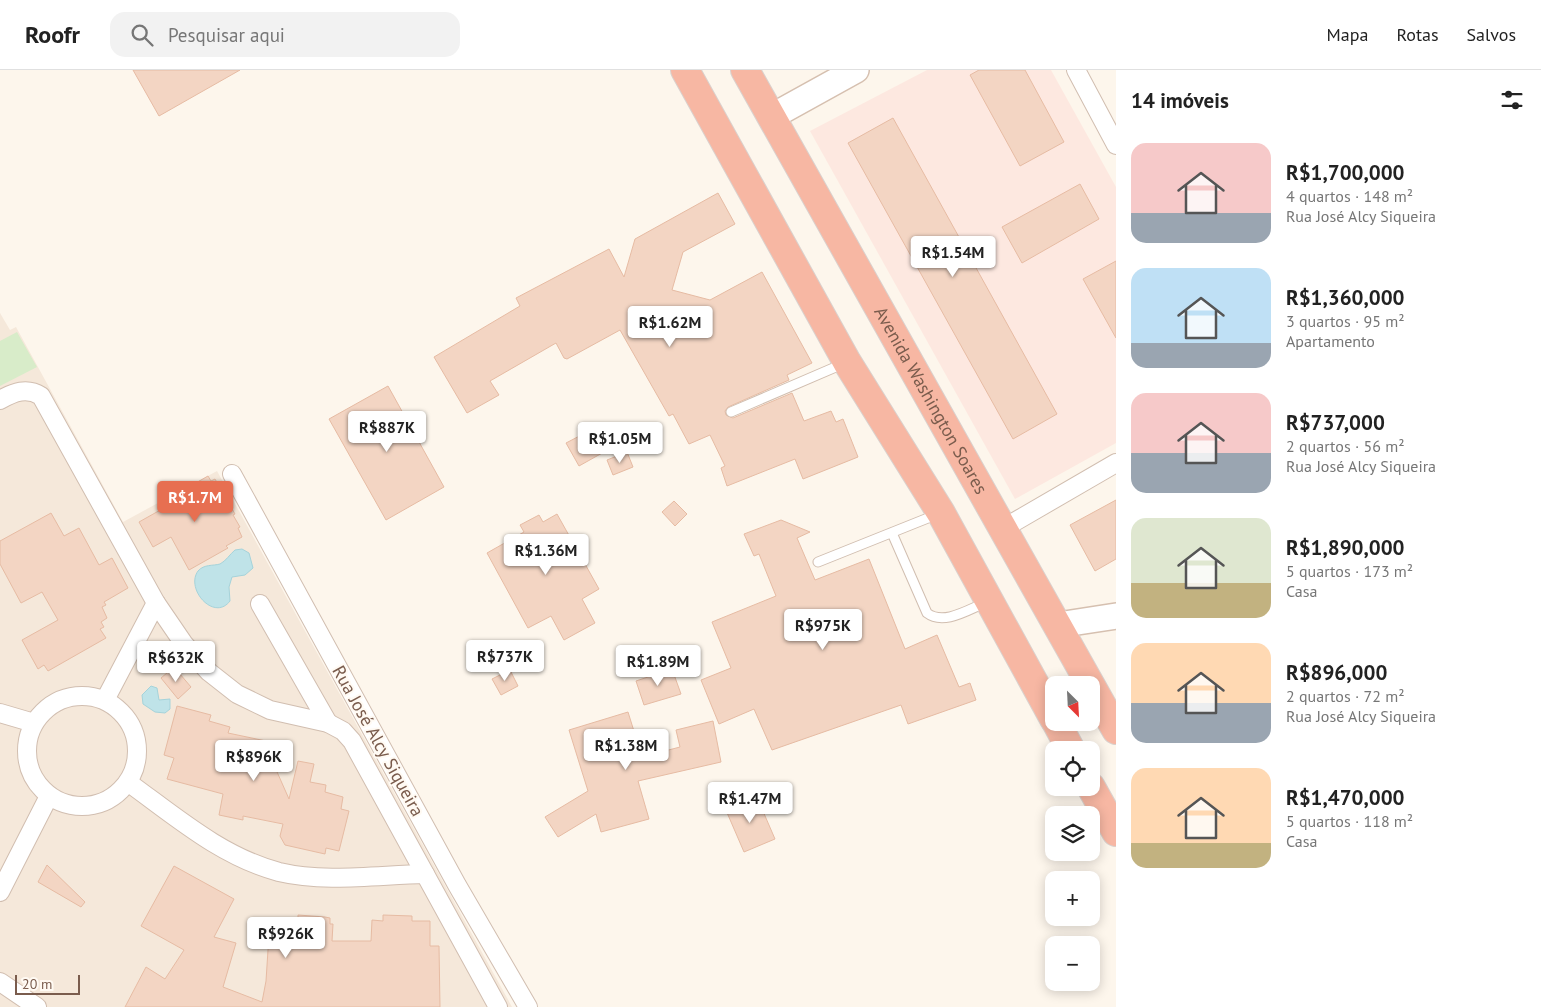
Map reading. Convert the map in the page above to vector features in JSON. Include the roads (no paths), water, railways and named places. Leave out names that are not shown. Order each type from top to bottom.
[{"type":"highway","points":[[686,70],[848,362],[941,512],[1045,703]]},
{"type":"highway","name":"Avenida Washington Soares","points":[[745,70],[1116,730]]},
{"type":"highway","points":[[1096,796],[1116,832]]},
{"type":"main road","points":[[771,117],[856,70]]},
{"type":"main road","points":[[1058,625],[1116,616]]},
{"type":"street","points":[[1076,70],[1116,145]]},
{"type":"street","points":[[0,400],[24,391],[33,391],[41,396],[156,603],[184,644],[209,672],[237,694],[270,710],[328,723],[344,731],[352,741],[498,1007]]},
{"type":"street","points":[[1004,528],[1116,463]]},
{"type":"street","name":"Rua José Alcy Siqueira","points":[[232,474],[457,885],[528,1007]]},
{"type":"street","points":[[105,700],[156,603]]},
{"type":"street","points":[[260,604],[328,723]]},
{"type":"street","points":[[87,696],[105,700],[126,716],[137,737],[137,761],[129,783],[112,798],[92,806],[70,805],[50,796],[36,782],[28,763],[28,742],[34,723],[48,708],[67,698],[87,696]]},
{"type":"street","points":[[0,713],[34,723]]},
{"type":"street","points":[[129,783],[205,838],[238,857],[280,872],[324,877],[425,874]]},
{"type":"street","points":[[0,892],[50,796]]},
{"type":"street","points":[[0,982],[37,1007]]},
{"type":"lane","points":[[731,412],[848,362]]},
{"type":"lane","points":[[818,562],[941,512]]},
{"type":"lane","points":[[892,533],[927,613],[934,618],[944,618],[989,601]]},
{"type":"water","points":[[242,549],[249,553],[253,568],[245,575],[232,577],[229,587],[230,601],[216,608],[203,601],[198,594],[195,578],[200,569],[220,564],[235,550]]},
{"type":"water","points":[[151,686],[157,688],[159,700],[170,699],[170,709],[165,713],[155,712],[143,704],[142,695]]}]
